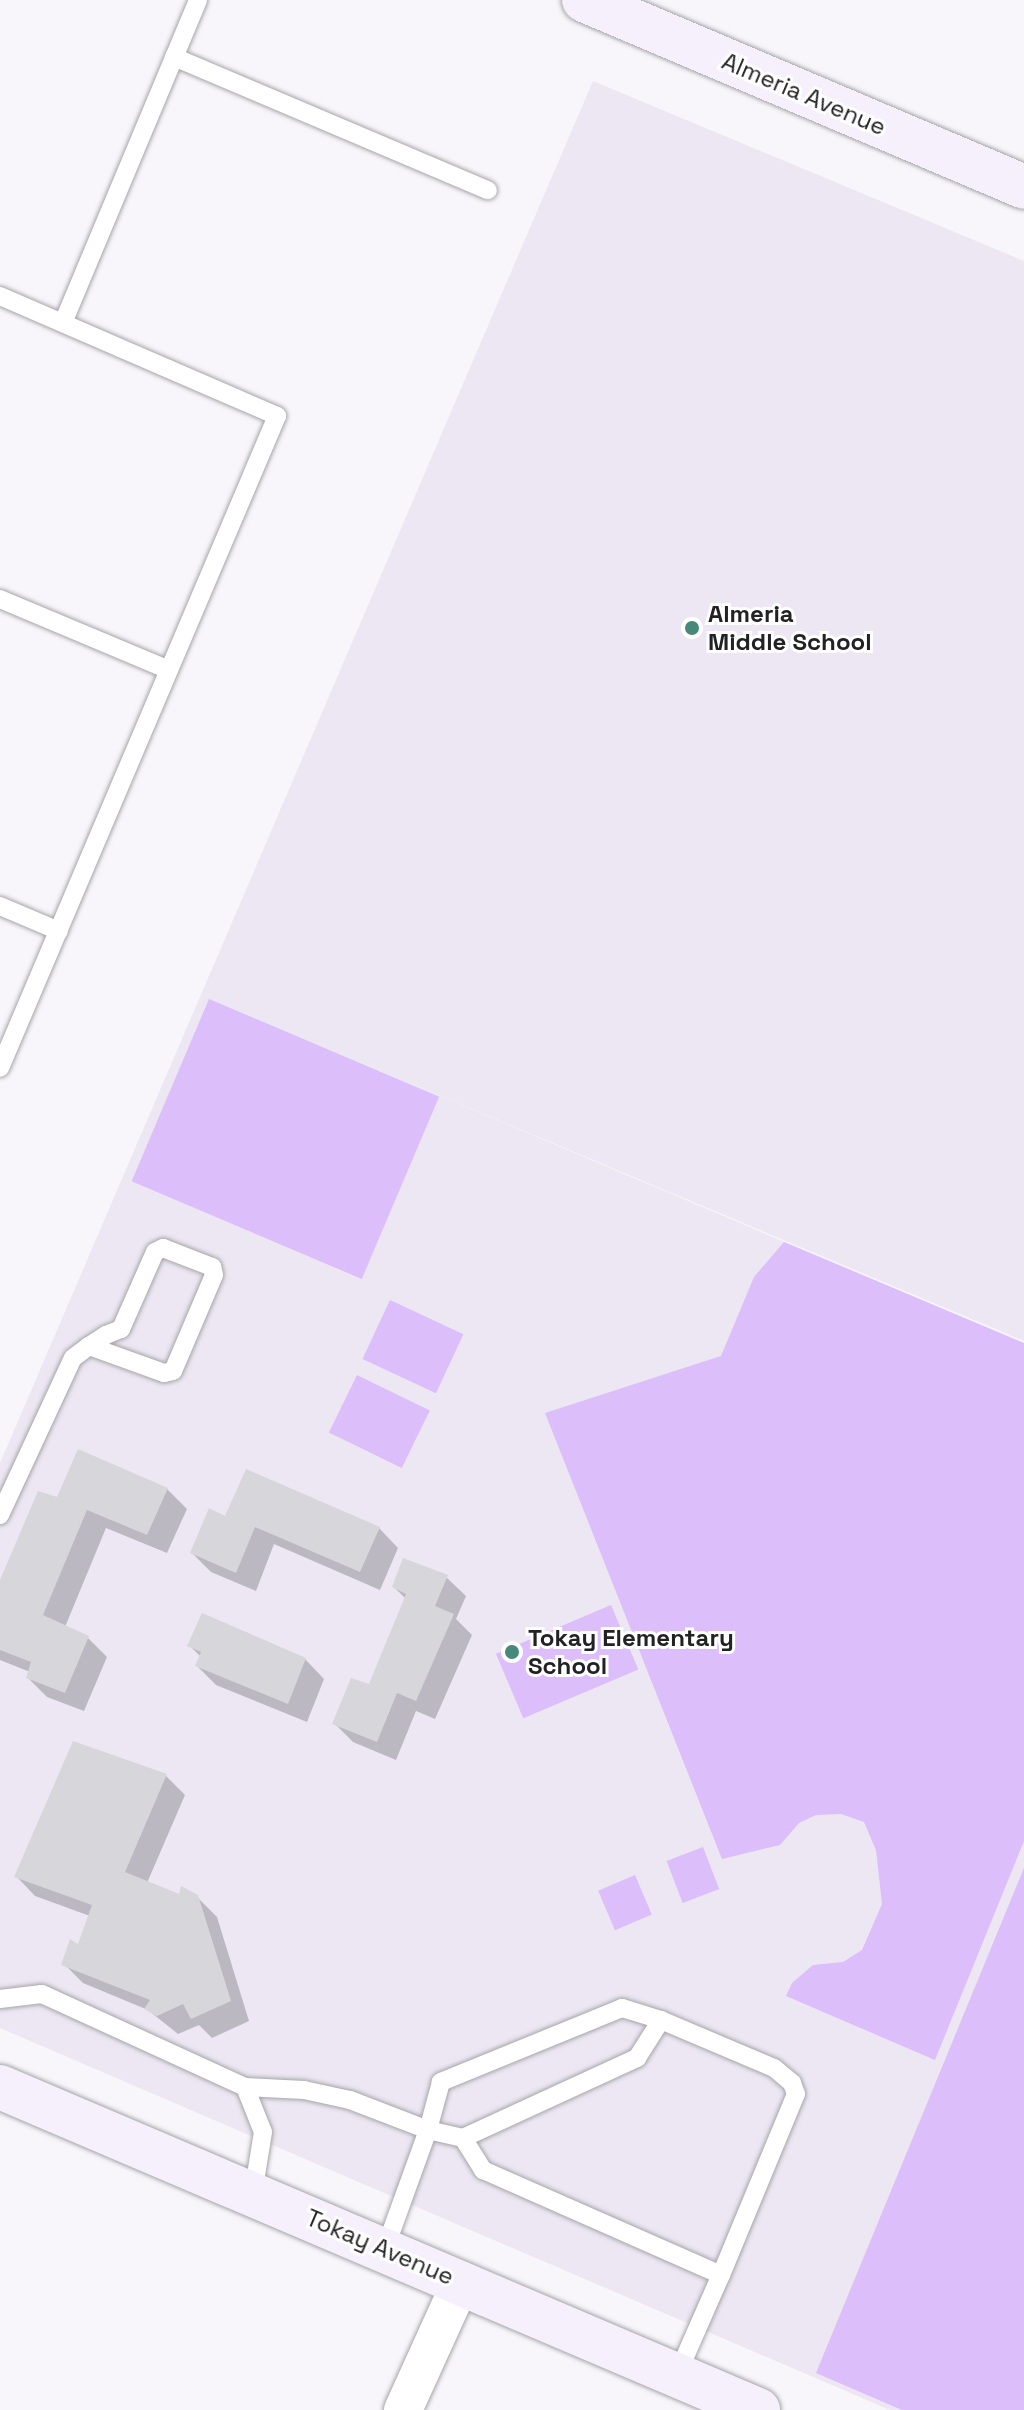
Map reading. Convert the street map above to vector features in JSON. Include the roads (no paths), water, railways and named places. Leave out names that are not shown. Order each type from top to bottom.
[{"type":"street","name":"Almeria Avenue","points":[[584,0],[1024,187]]},
{"type":"street","name":"Tokay Avenue","points":[[0,2087],[758,2410]]},
{"type":"street","points":[[403,2410],[461,2282]]},
{"type":"lane","points":[[63,323],[198,0]]},
{"type":"lane","points":[[174,57],[488,190]]},
{"type":"lane","points":[[0,296],[277,416],[0,1068]]},
{"type":"lane","points":[[0,599],[169,670]]},
{"type":"lane","points":[[0,906],[59,931]]},
{"type":"lane","points":[[0,1515],[73,1358],[89,1346],[121,1329],[155,1252],[163,1248],[212,1267],[214,1275],[173,1371],[164,1373],[89,1346]]},
{"type":"lane","points":[[0,1999],[42,1994],[245,2087],[304,2090],[350,2100],[428,2130],[463,2138],[637,2058],[661,2020]]},
{"type":"lane","points":[[385,2249],[428,2130],[441,2082],[622,2008],[661,2020],[774,2068],[792,2083],[796,2094],[677,2375]]},
{"type":"lane","points":[[245,2087],[263,2132],[253,2194]]},
{"type":"lane","points":[[463,2138],[483,2170],[721,2275]]},
{"type":"place","name":"Almeria Middle School","points":[[692,628]]},
{"type":"place","name":"Tokay Elementary School","points":[[512,1652]]}]
